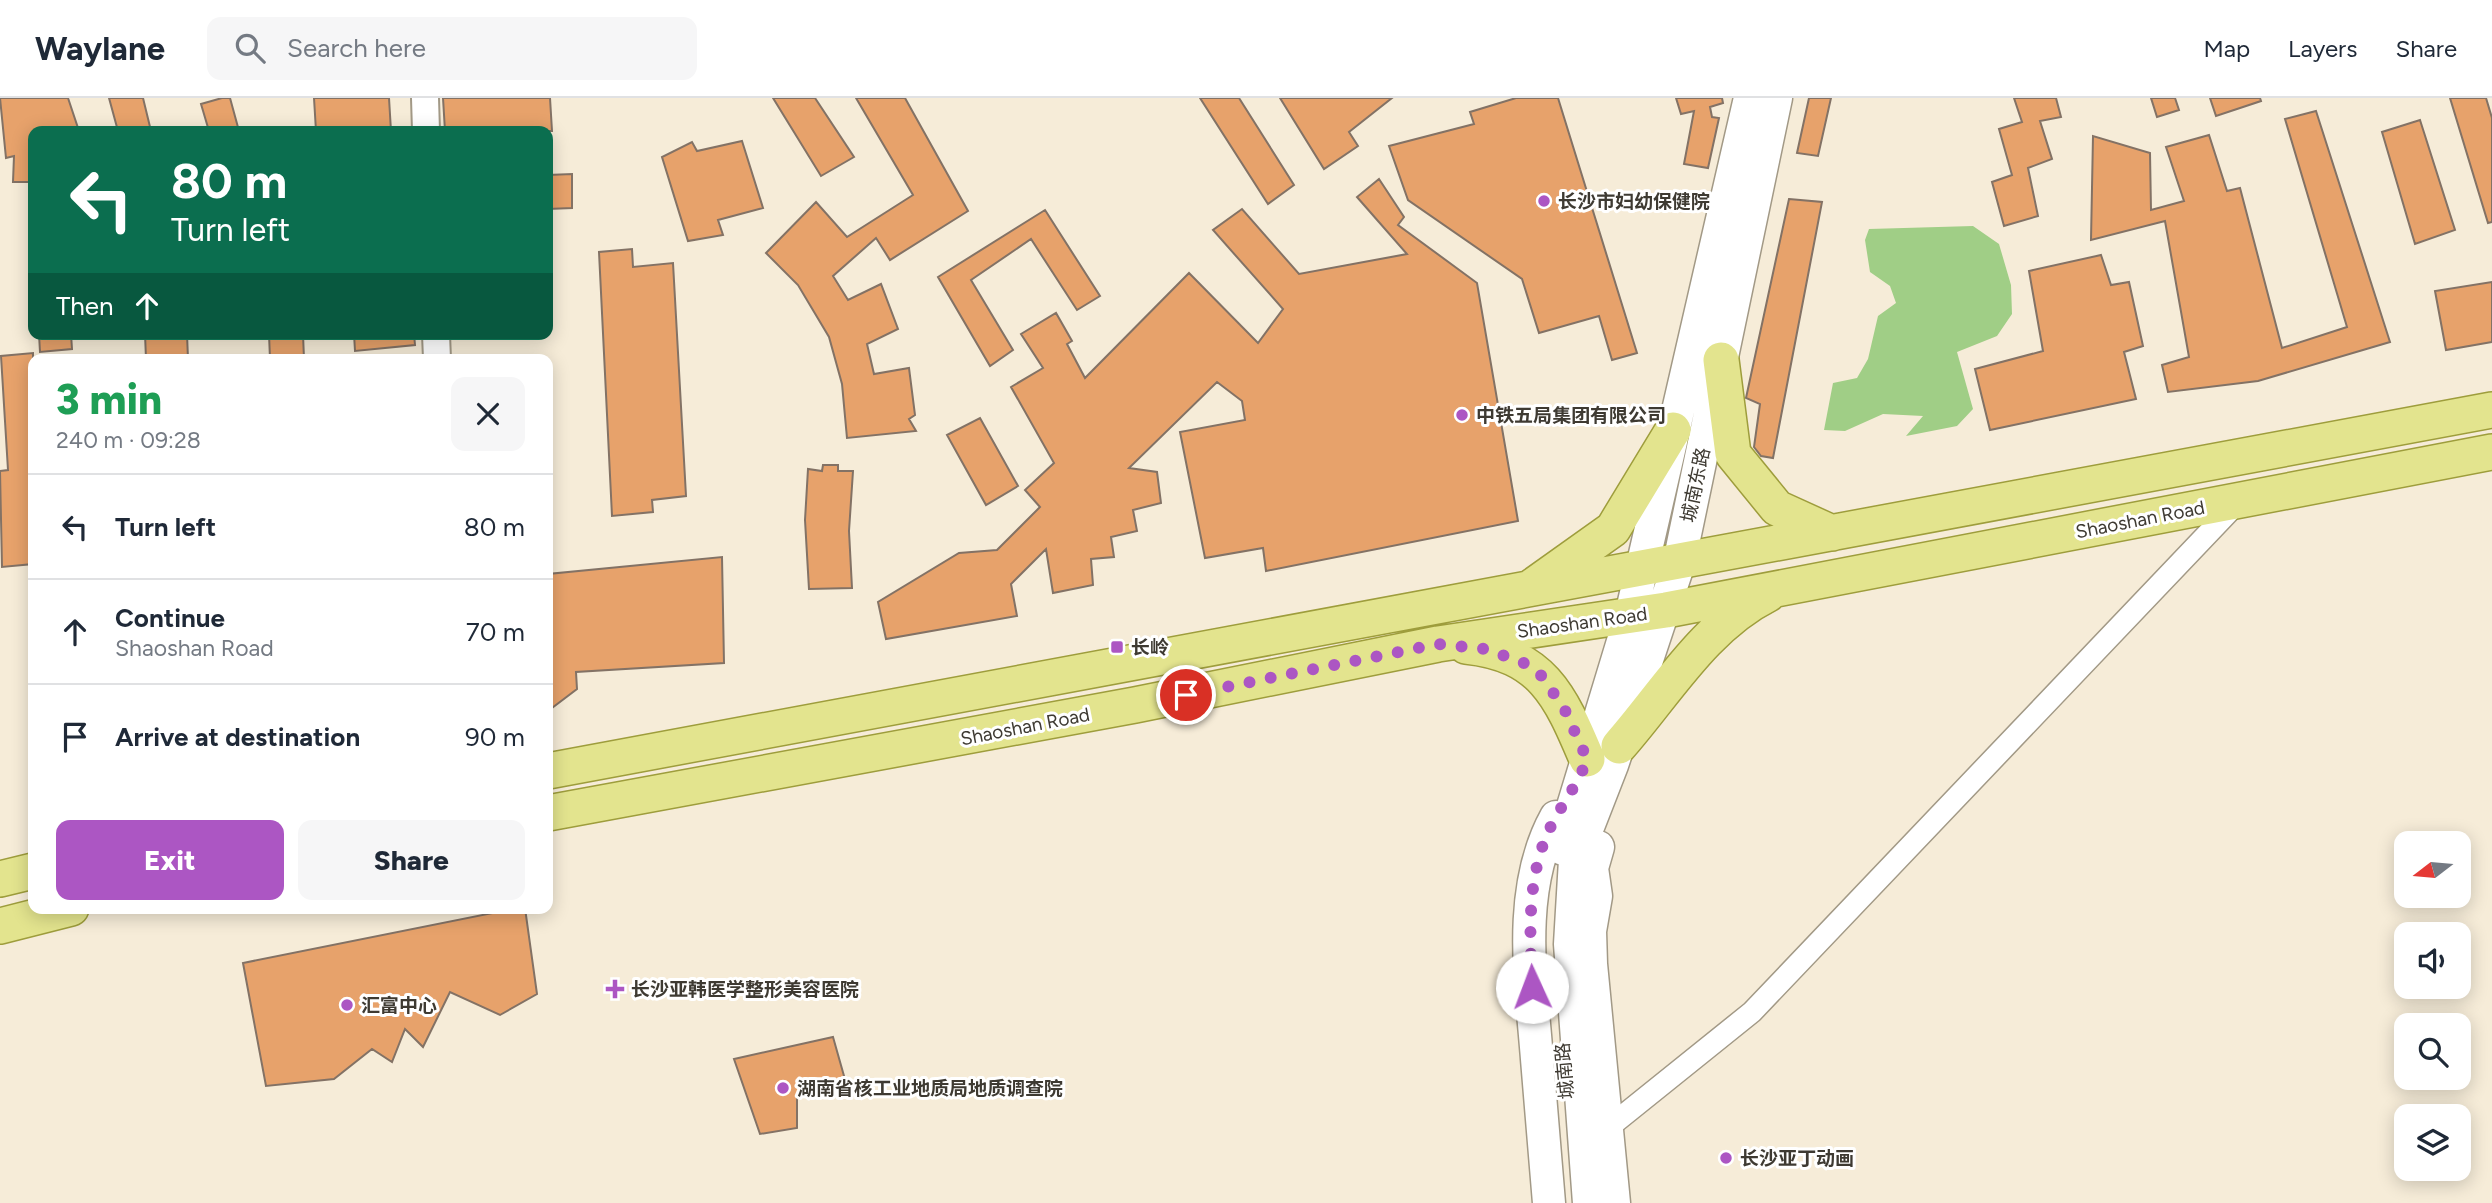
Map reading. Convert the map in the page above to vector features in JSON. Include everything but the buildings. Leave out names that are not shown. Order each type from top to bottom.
[{"type":"main road","name":"城南东路","points":[[1601,759],[1640,570],[1750,98]]},
{"type":"main road","name":"城南东路","points":[[1569,857],[1601,759],[1666,610],[1679,563],[1776,98]]},
{"type":"main road","points":[[1721,360],[1733,454],[1777,508],[1832,533]]},
{"type":"main road","name":"Shaoshan Road","points":[[553,770],[2492,410]]},
{"type":"main road","points":[[1526,591],[1613,529],[1673,430]]},
{"type":"main road","name":"Shaoshan Road","points":[[553,812],[1135,705],[1438,644],[1666,610],[2492,452]]},
{"type":"main road","points":[[1549,1203],[1532,987],[1530,920],[1536,874],[1550,828],[1601,759],[1684,664],[1732,620],[1780,588]]},
{"type":"main road","points":[[1438,644],[1486,649],[1524,663],[1540,674],[1601,759],[1604,826],[1592,868],[1596,896],[1590,931],[1614,1203]]},
{"type":"main road","points":[[1569,857],[1570,944],[1589,1203]]},
{"type":"main road","name":"城南路","points":[[1569,857],[1557,893],[1557,972],[1575,1203]]},
{"type":"main road","points":[[0,879],[28,872]]},
{"type":"main road","points":[[0,926],[47,914]]},
{"type":"street","points":[[425,98],[426,126]]},
{"type":"street","points":[[1609,1127],[1752,1012],[2240,500]]},
{"type":"shaded area","points":[[1973,226],[1999,244],[2011,285],[2012,314],[1997,336],[1957,352],[1973,409],[1957,426],[1906,436],[1923,416],[1883,414],[1845,431],[1824,430],[1833,383],[1857,378],[1868,359],[1878,316],[1896,303],[1890,286],[1870,272],[1865,240],[1869,229]]},
{"type":"place","name":"长沙市妇幼保健院","points":[[1544,201]]},
{"type":"place","name":"中铁五局集团有限公司","points":[[1462,415]]},
{"type":"place","name":"长岭","points":[[1117,647]]},
{"type":"place","name":"长沙亚韩医学整形美容医院","points":[[615,989]]},
{"type":"place","name":"汇富中心","points":[[347,1005]]},
{"type":"place","name":"湖南省核工业地质局地质调查院","points":[[783,1088]]},
{"type":"place","name":"长沙亚丁动画","points":[[1726,1158]]},
{"type":"route","points":[[1186,695],[1438,644],[1486,649],[1507,655],[1540,674],[1554,689],[1587,759],[1550,828],[1536,874],[1530,920],[1532,987]]}]
